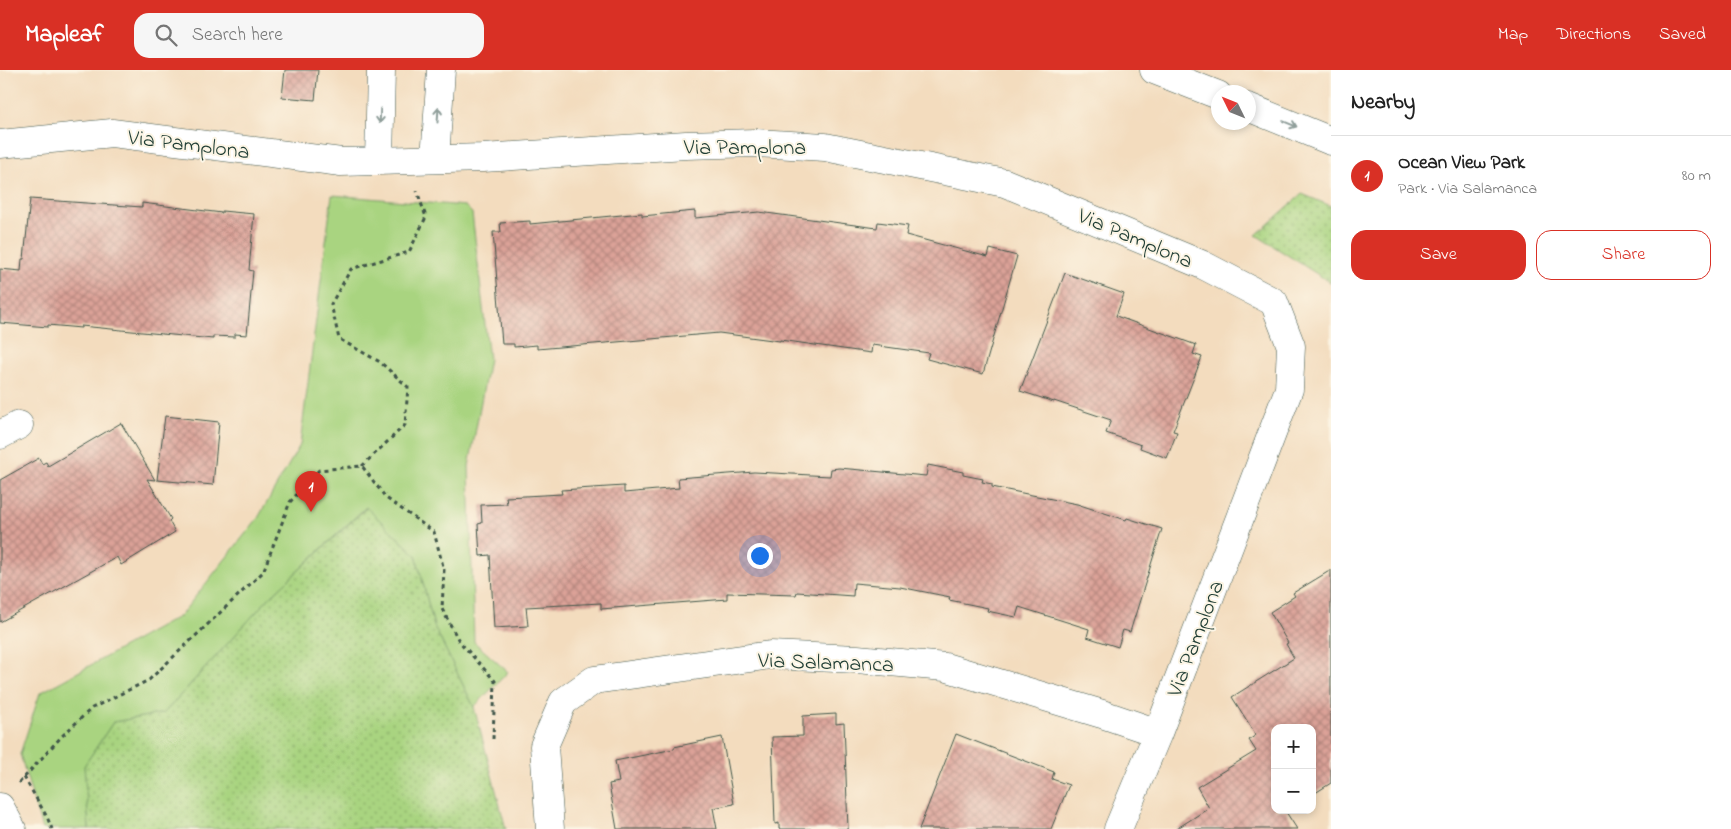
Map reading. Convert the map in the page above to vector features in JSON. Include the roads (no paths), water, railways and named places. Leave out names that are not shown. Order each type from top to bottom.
[{"type":"street","points":[[379,161],[381,70]]},
{"type":"street","points":[[435,160],[441,70]]},
{"type":"street","points":[[1154,70],[1211,92]]},
{"type":"street","points":[[1256,110],[1331,141]]},
{"type":"street","name":"Via Pamplona","points":[[0,144],[112,132],[340,162],[542,155],[736,143],[825,147],[1005,183],[1203,265],[1274,302],[1291,346],[1289,389],[1158,733],[1118,829]]},
{"type":"street","name":"Via Salamanca","points":[[550,829],[544,746],[563,702],[594,680],[770,656],[857,659],[945,667],[1102,714],[1158,733]]},
{"type":"street","points":[[0,807],[12,829]]},
{"type":"place","name":"Ocean View Park","points":[[311,512]]}]
